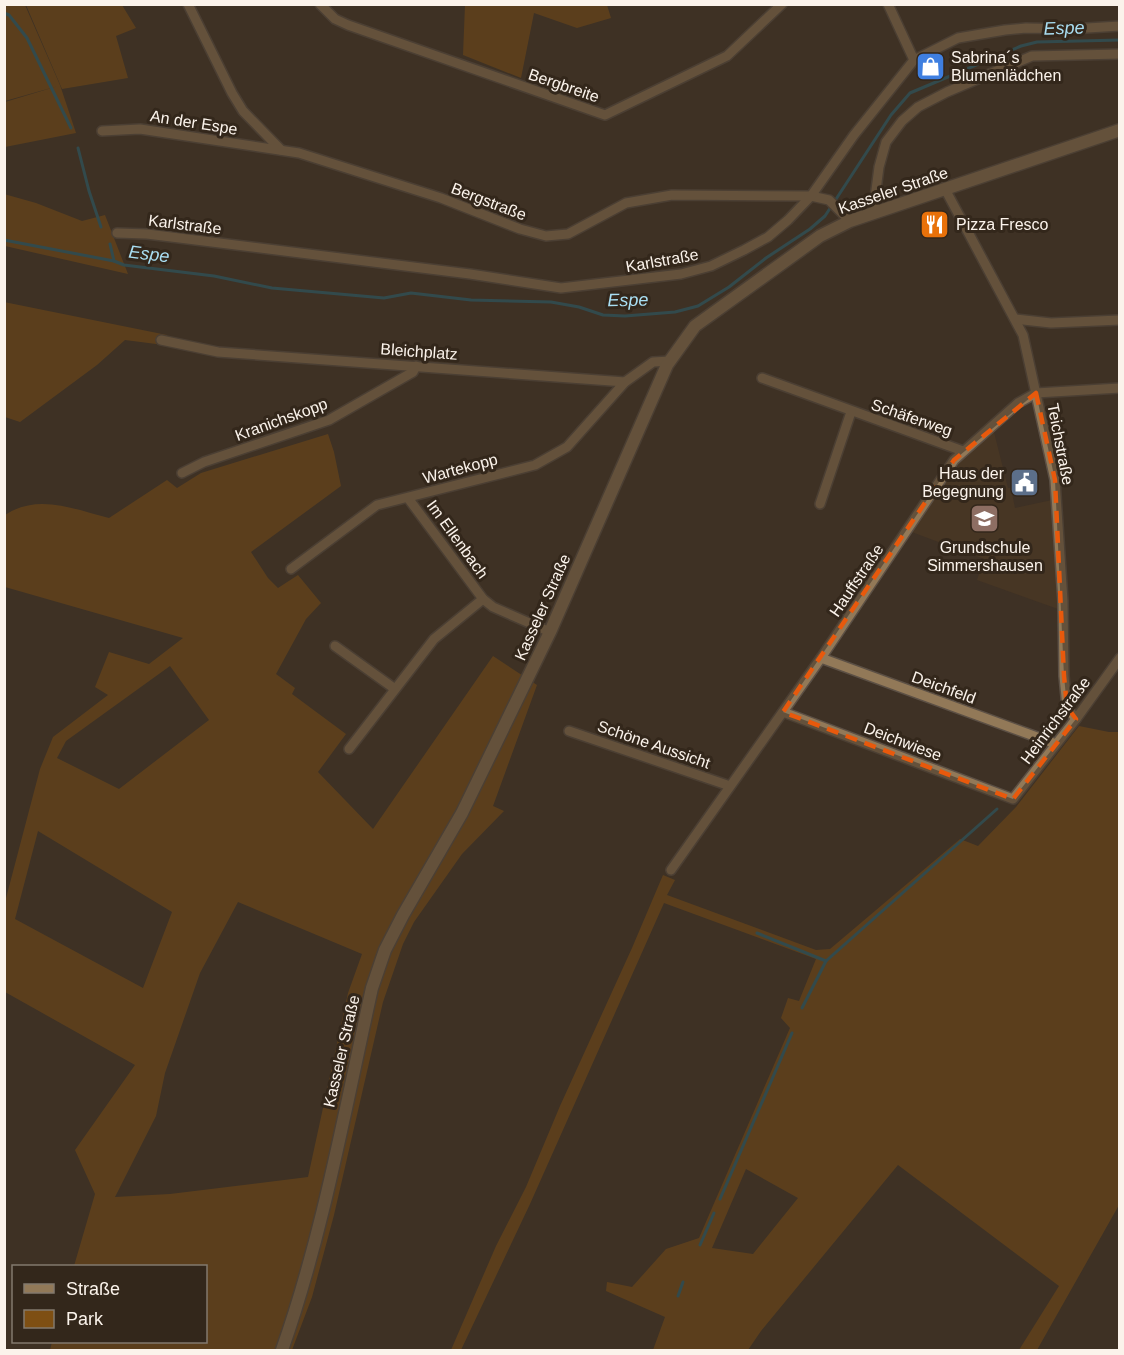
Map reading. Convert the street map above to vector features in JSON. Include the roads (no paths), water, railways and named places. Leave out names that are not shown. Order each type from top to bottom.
[{"type":"street","points":[[188,4],[243,111],[281,150]]},
{"type":"street","name":"Bergbreite","points":[[320,4],[335,19],[348,25],[604,115],[727,56],[782,4]]},
{"type":"street","points":[[888,4],[914,60]]},
{"type":"street","name":"Karlstraße","points":[[117,233],[147,234],[470,274],[561,288],[671,276],[711,266],[768,237],[788,220],[811,196],[854,135],[914,60],[958,38],[1005,30],[1119,26]]},
{"type":"street","points":[[873,213],[879,167],[886,142],[902,121],[918,107],[947,92],[1032,56],[1119,54]]},
{"type":"street","name":"An der Espe","points":[[102,131],[140,129],[281,150]]},
{"type":"street","name":"Kasseler Straße","points":[[282,1350],[299,1302],[315,1243],[372,988],[385,950],[462,813],[549,632],[670,361],[695,326],[820,236],[850,221],[1119,130]]},
{"type":"street","name":"Bergstraße","points":[[281,150],[317,158],[430,195],[520,230],[546,236],[568,234],[626,203],[672,195],[811,196],[829,200],[850,221]]},
{"type":"street","name":"Teichstraße","points":[[945,189],[1023,336],[1055,480],[1063,601],[1064,676],[1068,707],[1077,719]]},
{"type":"street","points":[[1015,319],[1051,323],[1119,320]]},
{"type":"street","name":"Bleichplatz","points":[[161,340],[219,352],[625,382]]},
{"type":"street","points":[[625,382],[653,362],[670,361]]},
{"type":"street","name":"Kranichskopp","points":[[182,473],[204,462],[329,420],[413,372],[416,366]]},
{"type":"street","name":"Schäferweg","points":[[762,378],[963,451]]},
{"type":"street","name":"Wartekopp","points":[[291,569],[377,505],[535,465],[567,447],[625,382]]},
{"type":"street","points":[[1036,393],[1119,388]]},
{"type":"street","name":"Hauffstraße","points":[[671,870],[821,658],[954,460],[1018,404],[1036,393]]},
{"type":"street","name":"Schäferweg","points":[[820,504],[851,412]]},
{"type":"street","name":"Im Ellenbach","points":[[408,498],[483,599],[493,607],[549,632]]},
{"type":"street","name":"Im Ellenbach","points":[[349,749],[434,639],[483,599]]},
{"type":"street","points":[[335,646],[395,689]]},
{"type":"street","name":"Deichfeld","points":[[821,658],[1056,744]]},
{"type":"street","name":"Heinrichstraße","points":[[1013,799],[1077,719],[1119,658]]},
{"type":"street","name":"Deichwiese","points":[[783,712],[1013,799]]},
{"type":"street","name":"Schöne Aussicht","points":[[569,731],[730,786]]},
{"type":"waterway","points":[[4,13],[9,15],[27,38],[71,128]]},
{"type":"waterway","name":"Espe","points":[[4,240],[114,261],[124,265],[214,276],[272,288],[384,298],[411,293],[471,300],[551,302],[579,307],[603,315],[625,316],[675,312],[698,306],[729,287],[825,216],[891,115],[910,93],[1021,46],[1037,42],[1120,40]]},
{"type":"waterway","points":[[78,148],[101,227]]},
{"type":"waterway","points":[[110,244],[114,261]]},
{"type":"waterway","points":[[802,1008],[826,961],[997,809]]},
{"type":"waterway","points":[[757,933],[826,961]]},
{"type":"waterway","points":[[720,1199],[792,1033]]},
{"type":"waterway","points":[[700,1245],[714,1213]]},
{"type":"waterway","points":[[678,1296],[683,1282]]},
{"type":"place","name":"Sabrina´s Blumenlädchen","points":[[930,66]]},
{"type":"place","name":"Pizza Fresco","points":[[935,224]]},
{"type":"place","name":"Haus der Begegnung","points":[[1025,482]]},
{"type":"place","name":"Grundschule Simmershausen","points":[[985,519]]}]
